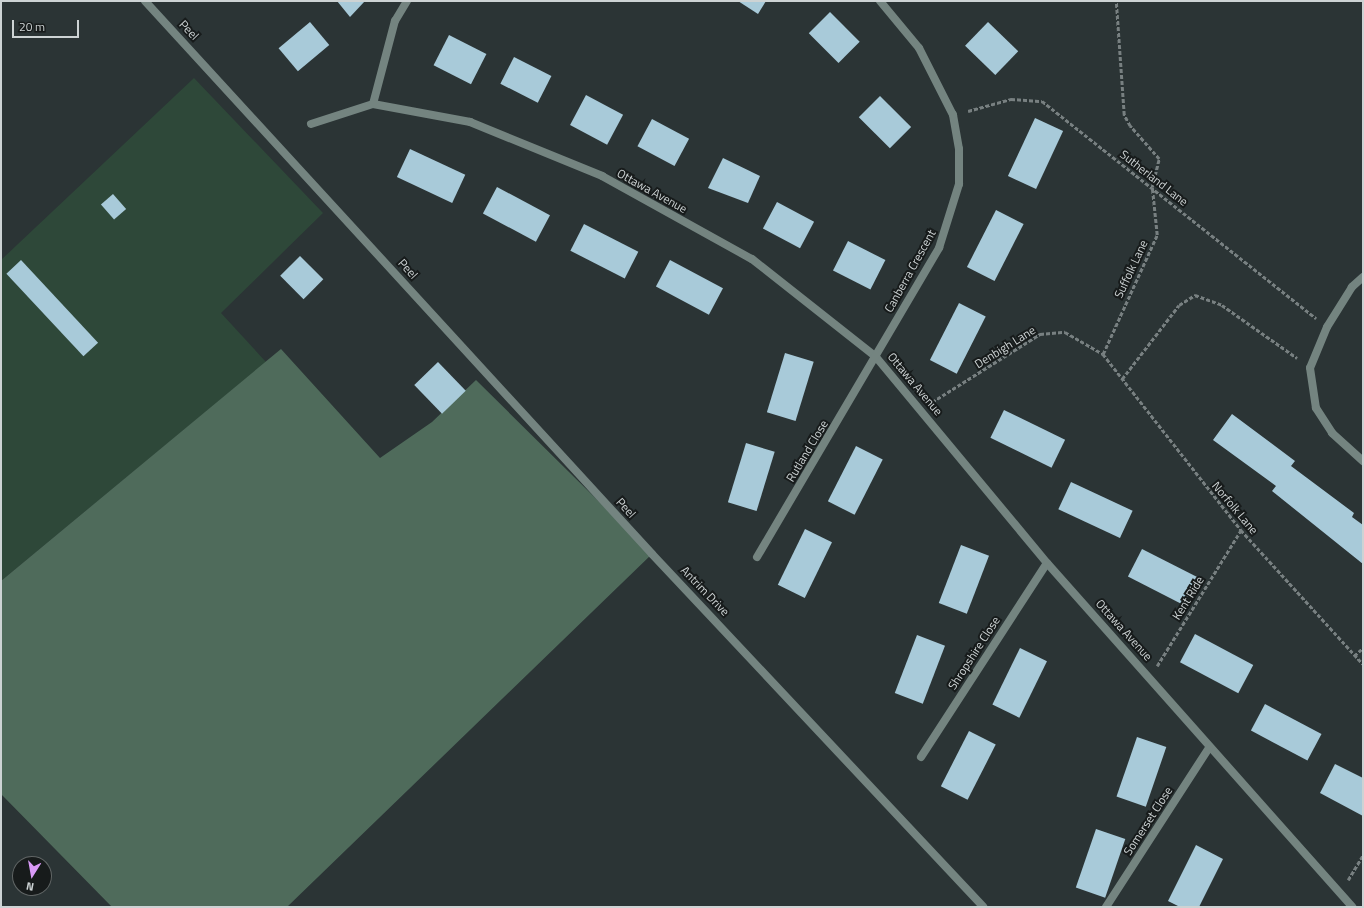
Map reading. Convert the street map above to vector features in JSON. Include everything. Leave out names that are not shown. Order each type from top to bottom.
[{"type":"street","name":"Peel","points":[[145,1],[652,554]]},
{"type":"street","points":[[373,104],[395,21],[407,1]]},
{"type":"street","name":"Canberra Crescent","points":[[876,357],[939,248],[952,216],[960,184],[959,149],[953,115],[919,48],[880,1]]},
{"type":"street","name":"Ottawa Avenue","points":[[311,124],[373,104],[470,122],[602,176],[752,259],[876,357],[1047,563],[1150,676],[1209,748],[1340,896],[1352,907]]},
{"type":"street","points":[[1363,277],[1352,286],[1327,327],[1310,368],[1316,408],[1332,433],[1363,461]]},
{"type":"street","name":"Rutland Close","points":[[758,557],[876,357]]},
{"type":"street","name":"Antrim Drive","points":[[652,554],[740,644],[983,907]]},
{"type":"street","name":"Shropshire Close","points":[[921,757],[1047,563]]},
{"type":"street","name":"Somerset Close","points":[[1106,907],[1209,748]]},
{"type":"path","points":[[1116,1],[1124,115],[1160,159],[1152,188]]},
{"type":"path","name":"Sutherland Lane","points":[[953,115],[1011,99],[1042,101],[1327,327]]},
{"type":"path","name":"Suffolk Lane","points":[[1103,354],[1157,235],[1152,188]]},
{"type":"path","points":[[1122,379],[1179,305],[1195,295],[1222,305],[1310,368]]},
{"type":"path","name":"Denbigh Lane","points":[[920,410],[1040,334],[1065,332],[1103,354]]},
{"type":"path","name":"Norfolk Lane","points":[[1103,354],[1241,530],[1354,656],[1363,664]]},
{"type":"path","name":"Kent Ride","points":[[1150,676],[1241,530]]},
{"type":"path","points":[[1354,656],[1363,648]]},
{"type":"path","points":[[1340,896],[1363,855]]},
{"type":"green space","points":[[194,78],[323,213],[221,313],[266,362],[1,581],[1,260]]},
{"type":"green space","points":[[281,349],[380,458],[432,422],[476,380],[652,554],[287,907],[112,907],[1,794],[1,581]]},
{"type":"building","points":[[337,1],[365,1],[350,17]]},
{"type":"building","points":[[738,1],[766,1],[758,14]]},
{"type":"building","points":[[830,12],[860,42],[838,63],[809,33]]},
{"type":"building","points":[[310,22],[329,45],[298,71],[279,48]]},
{"type":"building","points":[[988,22],[1018,51],[995,75],[965,46]]},
{"type":"building","points":[[449,35],[486,54],[471,84],[434,65]]},
{"type":"building","points":[[514,57],[551,76],[538,103],[500,84]]},
{"type":"building","points":[[586,95],[623,115],[607,145],[570,125]]},
{"type":"building","points":[[880,96],[911,127],[890,148],[859,117]]},
{"type":"building","points":[[1035,118],[1063,131],[1036,189],[1008,176]]},
{"type":"building","points":[[652,119],[689,139],[675,166],[637,146]]},
{"type":"building","points":[[410,149],[465,175],[452,203],[397,177]]},
{"type":"building","points":[[723,158],[760,176],[748,203],[708,188]]},
{"type":"building","points":[[497,187],[550,215],[536,242],[483,213]]},
{"type":"building","points":[[113,194],[126,209],[114,220],[101,204]]},
{"type":"building","points":[[777,202],[814,222],[800,248],[763,228]]},
{"type":"building","points":[[996,210],[1024,224],[995,281],[967,267]]},
{"type":"building","points":[[584,224],[638,252],[625,278],[570,251]]},
{"type":"building","points":[[848,241],[885,260],[870,289],[833,270]]},
{"type":"building","points":[[300,256],[323,279],[304,299],[280,276]]},
{"type":"building","points":[[21,260],[98,343],[83,356],[6,274]]},
{"type":"building","points":[[670,260],[723,288],[709,315],[656,286]]},
{"type":"building","points":[[959,303],[986,317],[957,374],[930,360]]},
{"type":"building","points":[[785,353],[814,362],[796,421],[767,412]]},
{"type":"building","points":[[438,362],[466,391],[442,414],[414,385]]},
{"type":"building","points":[[1004,410],[1065,440],[1052,468],[990,438]]},
{"type":"building","points":[[1232,414],[1295,461],[1291,466],[1354,513],[1352,517],[1363,525],[1363,564],[1272,491],[1276,486],[1213,440]]},
{"type":"building","points":[[746,443],[775,452],[757,511],[728,502]]},
{"type":"building","points":[[856,446],[883,460],[855,515],[828,501]]},
{"type":"building","points":[[1071,482],[1133,511],[1120,538],[1058,509]]},
{"type":"building","points":[[805,529],[832,542],[805,598],[778,585]]},
{"type":"building","points":[[961,545],[989,556],[967,614],[939,603]]},
{"type":"building","points":[[1142,549],[1198,578],[1184,605],[1128,577]]},
{"type":"building","points":[[1195,634],[1253,665],[1238,693],[1180,662]]},
{"type":"building","points":[[917,635],[945,646],[923,704],[895,693]]},
{"type":"building","points":[[1020,648],[1047,661],[1019,718],[992,705]]},
{"type":"building","points":[[1265,704],[1322,734],[1307,761],[1251,730]]},
{"type":"building","points":[[969,731],[996,745],[968,800],[941,786]]},
{"type":"building","points":[[1137,737],[1166,747],[1146,807],[1116,797]]},
{"type":"building","points":[[1335,764],[1363,778],[1363,816],[1320,793]]},
{"type":"building","points":[[1096,829],[1125,839],[1105,898],[1076,888]]},
{"type":"building","points":[[1196,845],[1223,859],[1199,907],[1180,907],[1168,901]]}]
